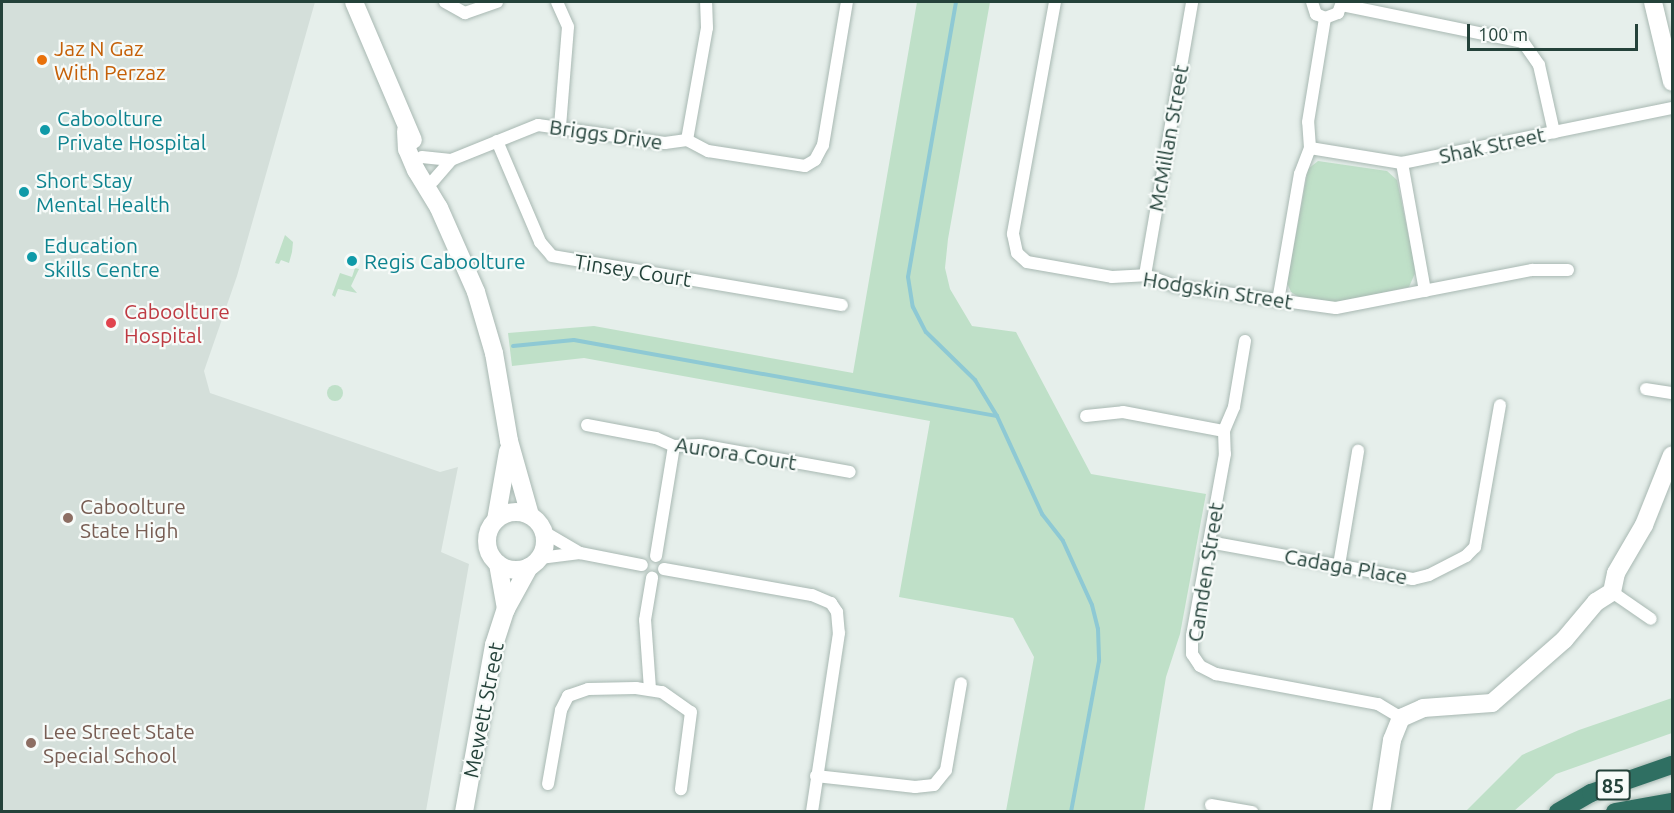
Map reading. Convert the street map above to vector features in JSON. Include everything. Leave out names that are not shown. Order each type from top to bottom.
[{"type":"highway","name":"85","points":[[1558,812],[1591,793],[1672,765]]},
{"type":"highway","points":[[1615,812],[1672,802]]},
{"type":"main road","points":[[354,2],[406,131],[433,181],[439,208],[476,292],[489,333],[509,441],[530,515],[544,532],[534,563],[513,570],[498,564],[487,544],[496,520],[509,441]]},
{"type":"main road","points":[[1653,2],[1672,82]]},
{"type":"main road","points":[[406,131],[412,159],[429,196],[439,208]]},
{"type":"main road","points":[[1381,812],[1388,759],[1401,718],[1422,708],[1480,706],[1505,696],[1564,640],[1596,603],[1612,592],[1616,573],[1644,525],[1672,455]]},
{"type":"main road","points":[[496,520],[512,512],[530,515]]},
{"type":"main road","name":"Mewett Street","points":[[464,812],[494,645],[506,609],[534,563]]},
{"type":"main road","name":"Mewett Street","points":[[498,564],[506,609]]},
{"type":"street","points":[[445,2],[465,13],[497,2]]},
{"type":"street","points":[[557,2],[568,27],[560,126]]},
{"type":"street","points":[[687,140],[707,28],[706,2]]},
{"type":"street","name":"Briggs Drive","points":[[433,181],[451,160],[538,125],[560,126],[665,143],[687,140],[708,151],[791,166],[805,166],[815,160],[823,146],[847,2]]},
{"type":"street","name":"Hodgskin Street","points":[[1055,2],[1014,245],[1021,259],[1035,266],[1112,277],[1144,275],[1175,286],[1336,308],[1532,270],[1568,270]]},
{"type":"street","name":"McMillan Street","points":[[1144,275],[1192,2]]},
{"type":"street","points":[[1312,2],[1316,14],[1325,18],[1338,13],[1342,3],[1523,42],[1539,65],[1554,132]]},
{"type":"street","points":[[1278,301],[1300,174],[1310,148],[1308,122],[1325,18]]},
{"type":"street","name":"Shak Street","points":[[1310,148],[1402,163],[1672,108]]},
{"type":"street","name":"Tinsey Court","points":[[497,141],[540,242],[552,256],[842,305]]},
{"type":"street","name":"Briggs Drive","points":[[422,157],[451,160]]},
{"type":"street","points":[[1402,163],[1425,291]]},
{"type":"street","name":"Camden Street","points":[[1245,341],[1234,407],[1224,431],[1225,454],[1192,636],[1192,654],[1200,666],[1216,674],[1378,704],[1401,718]]},
{"type":"street","points":[[1646,389],[1672,393]]},
{"type":"street","name":"Cadaga Place","points":[[1209,542],[1413,579],[1429,575],[1471,552],[1477,540],[1500,405]]},
{"type":"street","points":[[1086,416],[1123,412],[1224,431]]},
{"type":"street","name":"Aurora Court","points":[[587,425],[656,438],[674,446],[700,446],[850,472]]},
{"type":"street","points":[[674,446],[656,556],[664,569],[812,595],[831,603],[837,612],[839,633],[812,812]]},
{"type":"street","points":[[1339,565],[1358,451]]},
{"type":"street","points":[[544,532],[579,553],[642,565]]},
{"type":"street","points":[[534,563],[579,553]]},
{"type":"street","points":[[652,578],[643,572],[642,565],[645,558],[656,556]]},
{"type":"street","points":[[652,578],[661,575],[664,569]]},
{"type":"street","points":[[650,689],[645,620],[652,578]]},
{"type":"street","points":[[1612,592],[1651,619]]},
{"type":"street","points":[[816,776],[915,788],[934,785],[946,770],[961,683]]},
{"type":"street","points":[[548,784],[561,710],[568,696],[588,689],[650,689],[676,699],[691,712],[681,789]]},
{"type":"street","points":[[1211,805],[1252,812]]},
{"type":"shaded area","name":"Caboolture Hospital","points":[[2,2],[315,2],[237,276],[204,371],[210,393],[440,472],[458,467],[441,552],[469,564],[426,811],[2,811]]},
{"type":"green space","points":[[917,2],[990,2],[948,239],[945,268],[950,289],[972,326],[1016,332],[1091,474],[1206,494],[1180,634],[1166,677],[1144,811],[1006,811],[1034,657],[1013,618],[899,597],[930,421],[584,358],[512,366],[508,333],[594,326],[853,373]]},
{"type":"green space","points":[[1318,161],[1387,171],[1397,180],[1416,271],[1409,287],[1336,303],[1300,298],[1291,292],[1287,283],[1308,169]]},
{"type":"green space","points":[[285,235],[293,242],[289,263],[281,260],[279,264],[275,263]]},
{"type":"green space","points":[[355,268],[359,269],[351,286],[357,293],[338,289],[335,297],[332,295],[340,273],[352,277]]},
{"type":"green space","points":[[332,385],[338,385],[343,393],[341,399],[332,401],[327,396],[327,390]]},
{"type":"green space","points":[[1672,698],[1672,733],[1556,774],[1514,811],[1466,811],[1522,755],[1579,730]]},
{"type":"waterway","points":[[956,2],[908,277],[913,307],[926,332],[975,380],[997,416],[1042,514],[1063,541],[1092,605],[1098,629],[1099,661],[1071,812]]},
{"type":"waterway","points":[[513,346],[574,340],[997,416]]},
{"type":"place","name":"Jaz N Gaz With Perzaz","points":[[42,60]]},
{"type":"place","name":"Caboolture Private Hospital","points":[[45,130]]},
{"type":"place","name":"Short Stay Mental Health","points":[[24,192]]},
{"type":"place","name":"Education Skills Centre","points":[[32,257]]},
{"type":"place","name":"Regis Caboolture","points":[[352,261]]},
{"type":"place","name":"Caboolture Hospital","points":[[111,323]]},
{"type":"place","name":"Caboolture State High","points":[[68,518]]},
{"type":"place","name":"Lee Street State Special School","points":[[31,743]]}]
